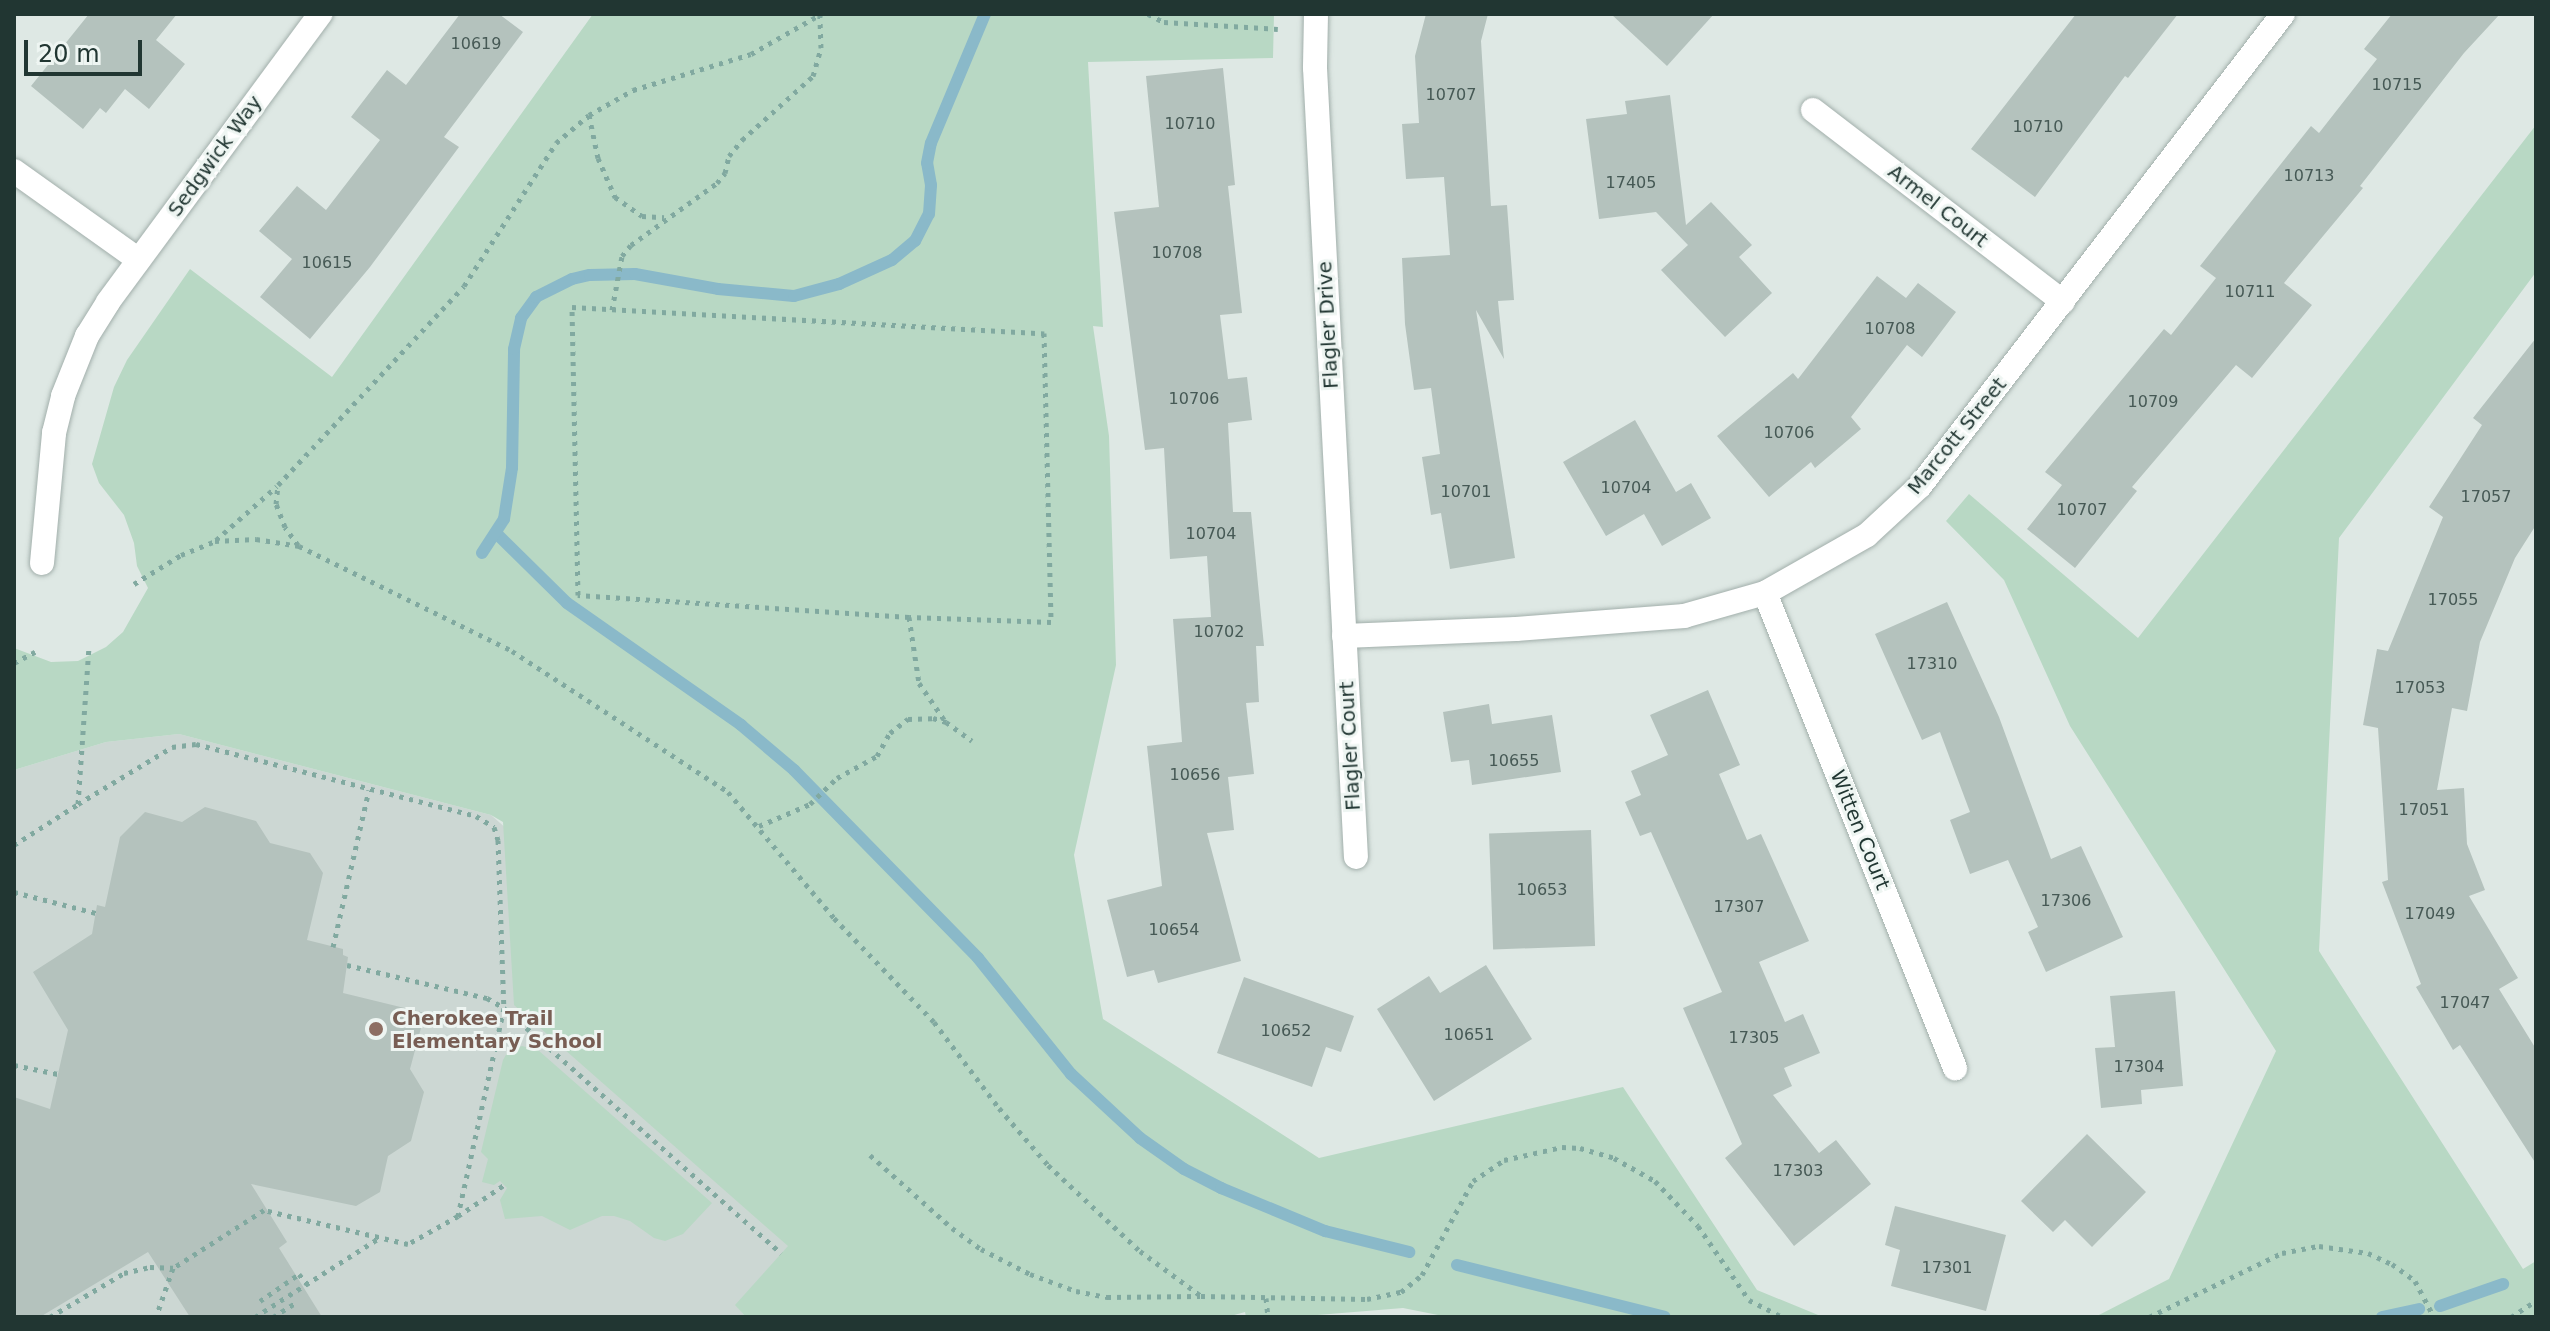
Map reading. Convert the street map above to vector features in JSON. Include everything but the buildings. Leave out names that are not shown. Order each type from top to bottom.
[{"type":"street","name":"Sedgwick Way","points":[[42,563],[47,478],[63,396],[87,336],[139,260],[320,14]]},
{"type":"street","name":"Flagler Drive","points":[[1316,14],[1315,68],[1344,636]]},
{"type":"street","name":"Marcott Street","points":[[1344,636],[1642,622],[1728,606],[1765,593],[1867,535],[1920,486],[2283,14]]},
{"type":"street","name":"Armel Court","points":[[1813,110],[2063,302]]},
{"type":"street","points":[[14,171],[139,260]]},
{"type":"street","name":"Witten Court","points":[[1765,593],[1955,1068]]},
{"type":"street","name":"Flagler Court","points":[[1344,636],[1356,857]]},
{"type":"path","points":[[134,584],[181,555],[215,541],[278,485],[443,311],[464,286],[550,150],[589,115],[633,90],[751,54],[821,14],[821,48],[813,76],[742,140],[729,156],[717,183],[700,198],[667,217],[622,256],[612,310]]},
{"type":"path","points":[[1148,14],[1164,22],[1278,29]]},
{"type":"path","points":[[589,115],[598,158],[615,197],[642,216],[667,217]]},
{"type":"path","points":[[572,307],[612,310],[1044,333],[1051,622],[909,617],[578,595],[572,307]]},
{"type":"path","points":[[278,485],[276,504],[285,527],[299,546]]},
{"type":"path","points":[[215,541],[256,539],[299,546],[512,651],[728,792],[825,908],[934,1022],[999,1108],[1048,1165],[1140,1251],[1201,1296]]},
{"type":"path","points":[[909,617],[919,683],[946,722]]},
{"type":"path","points":[[78,804],[89,645]]},
{"type":"path","points":[[14,663],[35,652]]},
{"type":"path","points":[[758,826],[810,804],[837,778],[877,756],[890,733],[908,719],[933,718],[946,722],[972,741]]},
{"type":"path","points":[[14,845],[172,747],[184,743],[476,816],[494,827],[498,840],[504,1008],[458,1216]]},
{"type":"path","points":[[333,947],[369,790]]},
{"type":"path","points":[[14,892],[96,913]]},
{"type":"path","points":[[347,965],[487,998],[504,1008],[781,1253]]},
{"type":"path","points":[[14,1065],[58,1074]]},
{"type":"path","points":[[870,1155],[952,1228],[981,1249],[1030,1274],[1076,1291],[1107,1297],[1266,1298],[1389,1296],[1414,1283],[1422,1275],[1473,1181],[1488,1169],[1522,1154],[1562,1147],[1614,1158],[1634,1166],[1669,1194],[1698,1226],[1749,1300],[1782,1317]]},
{"type":"path","points":[[50,1317],[124,1273],[150,1267],[173,1268],[264,1210],[408,1244],[504,1185]]},
{"type":"path","points":[[255,1317],[380,1238]]},
{"type":"path","points":[[2149,1317],[2282,1253],[2319,1246],[2358,1251],[2392,1264],[2415,1281],[2434,1317]]},
{"type":"path","points":[[156,1317],[173,1268]]},
{"type":"path","points":[[260,1301],[299,1274],[307,1284]]},
{"type":"path","points":[[1266,1298],[1268,1317]]},
{"type":"path","points":[[2511,1317],[2536,1301]]},
{"type":"path","points":[[273,1317],[297,1302]]},
{"type":"shaded area","name":"Cherokee Trail Elementary School","points":[[179,734],[491,815],[874,1151],[736,1305],[746,1317],[14,1317],[14,770],[106,742]]},
{"type":"green space","points":[[593,14],[1274,14],[1273,58],[1088,62],[1103,327],[1093,326],[1109,436],[1116,665],[1074,855],[1103,1019],[1319,1158],[1623,1087],[1757,1290],[1823,1317],[1448,1317],[1403,1308],[1293,1317],[1246,1317],[1245,1312],[1227,1317],[746,1317],[735,1305],[788,1246],[514,1005],[503,822],[491,815],[179,734],[106,742],[14,770],[14,648],[51,662],[78,661],[106,647],[123,632],[148,588],[137,566],[134,543],[124,515],[99,483],[92,464],[114,387],[127,360],[190,269],[332,377]]},
{"type":"green space","points":[[2536,125],[2536,272],[2339,538],[2319,951],[2523,1269],[2536,1261],[2536,1317],[2095,1317],[2169,1279],[2276,1051],[2070,726],[2004,580],[1946,521],[1969,494],[2138,638]]},
{"type":"green space","points":[[522,1046],[538,1050],[712,1203],[683,1234],[665,1241],[654,1238],[630,1221],[614,1216],[602,1216],[570,1230],[542,1216],[505,1219],[500,1200],[507,1188],[500,1181],[494,1185],[482,1182],[488,1159],[481,1152],[503,1060],[507,1053]]},
{"type":"waterway","points":[[482,553],[504,519],[512,468],[514,349],[521,318],[536,297],[572,279],[590,275],[635,274],[718,289],[794,296],[839,284],[892,260],[915,241],[929,214],[931,185],[927,163],[931,143],[985,14]]},
{"type":"waterway","points":[[497,534],[567,603],[741,725],[794,770],[978,958],[1071,1074],[1140,1138],[1184,1169],[1221,1188],[1325,1231],[1409,1252]]},
{"type":"waterway","points":[[1457,1265],[1665,1317]]},
{"type":"waterway","points":[[2440,1306],[2503,1284]]},
{"type":"waterway","points":[[2382,1317],[2419,1309]]},
{"type":"place","name":"Cherokee Trail Elementary School","points":[[376,1029]]}]
